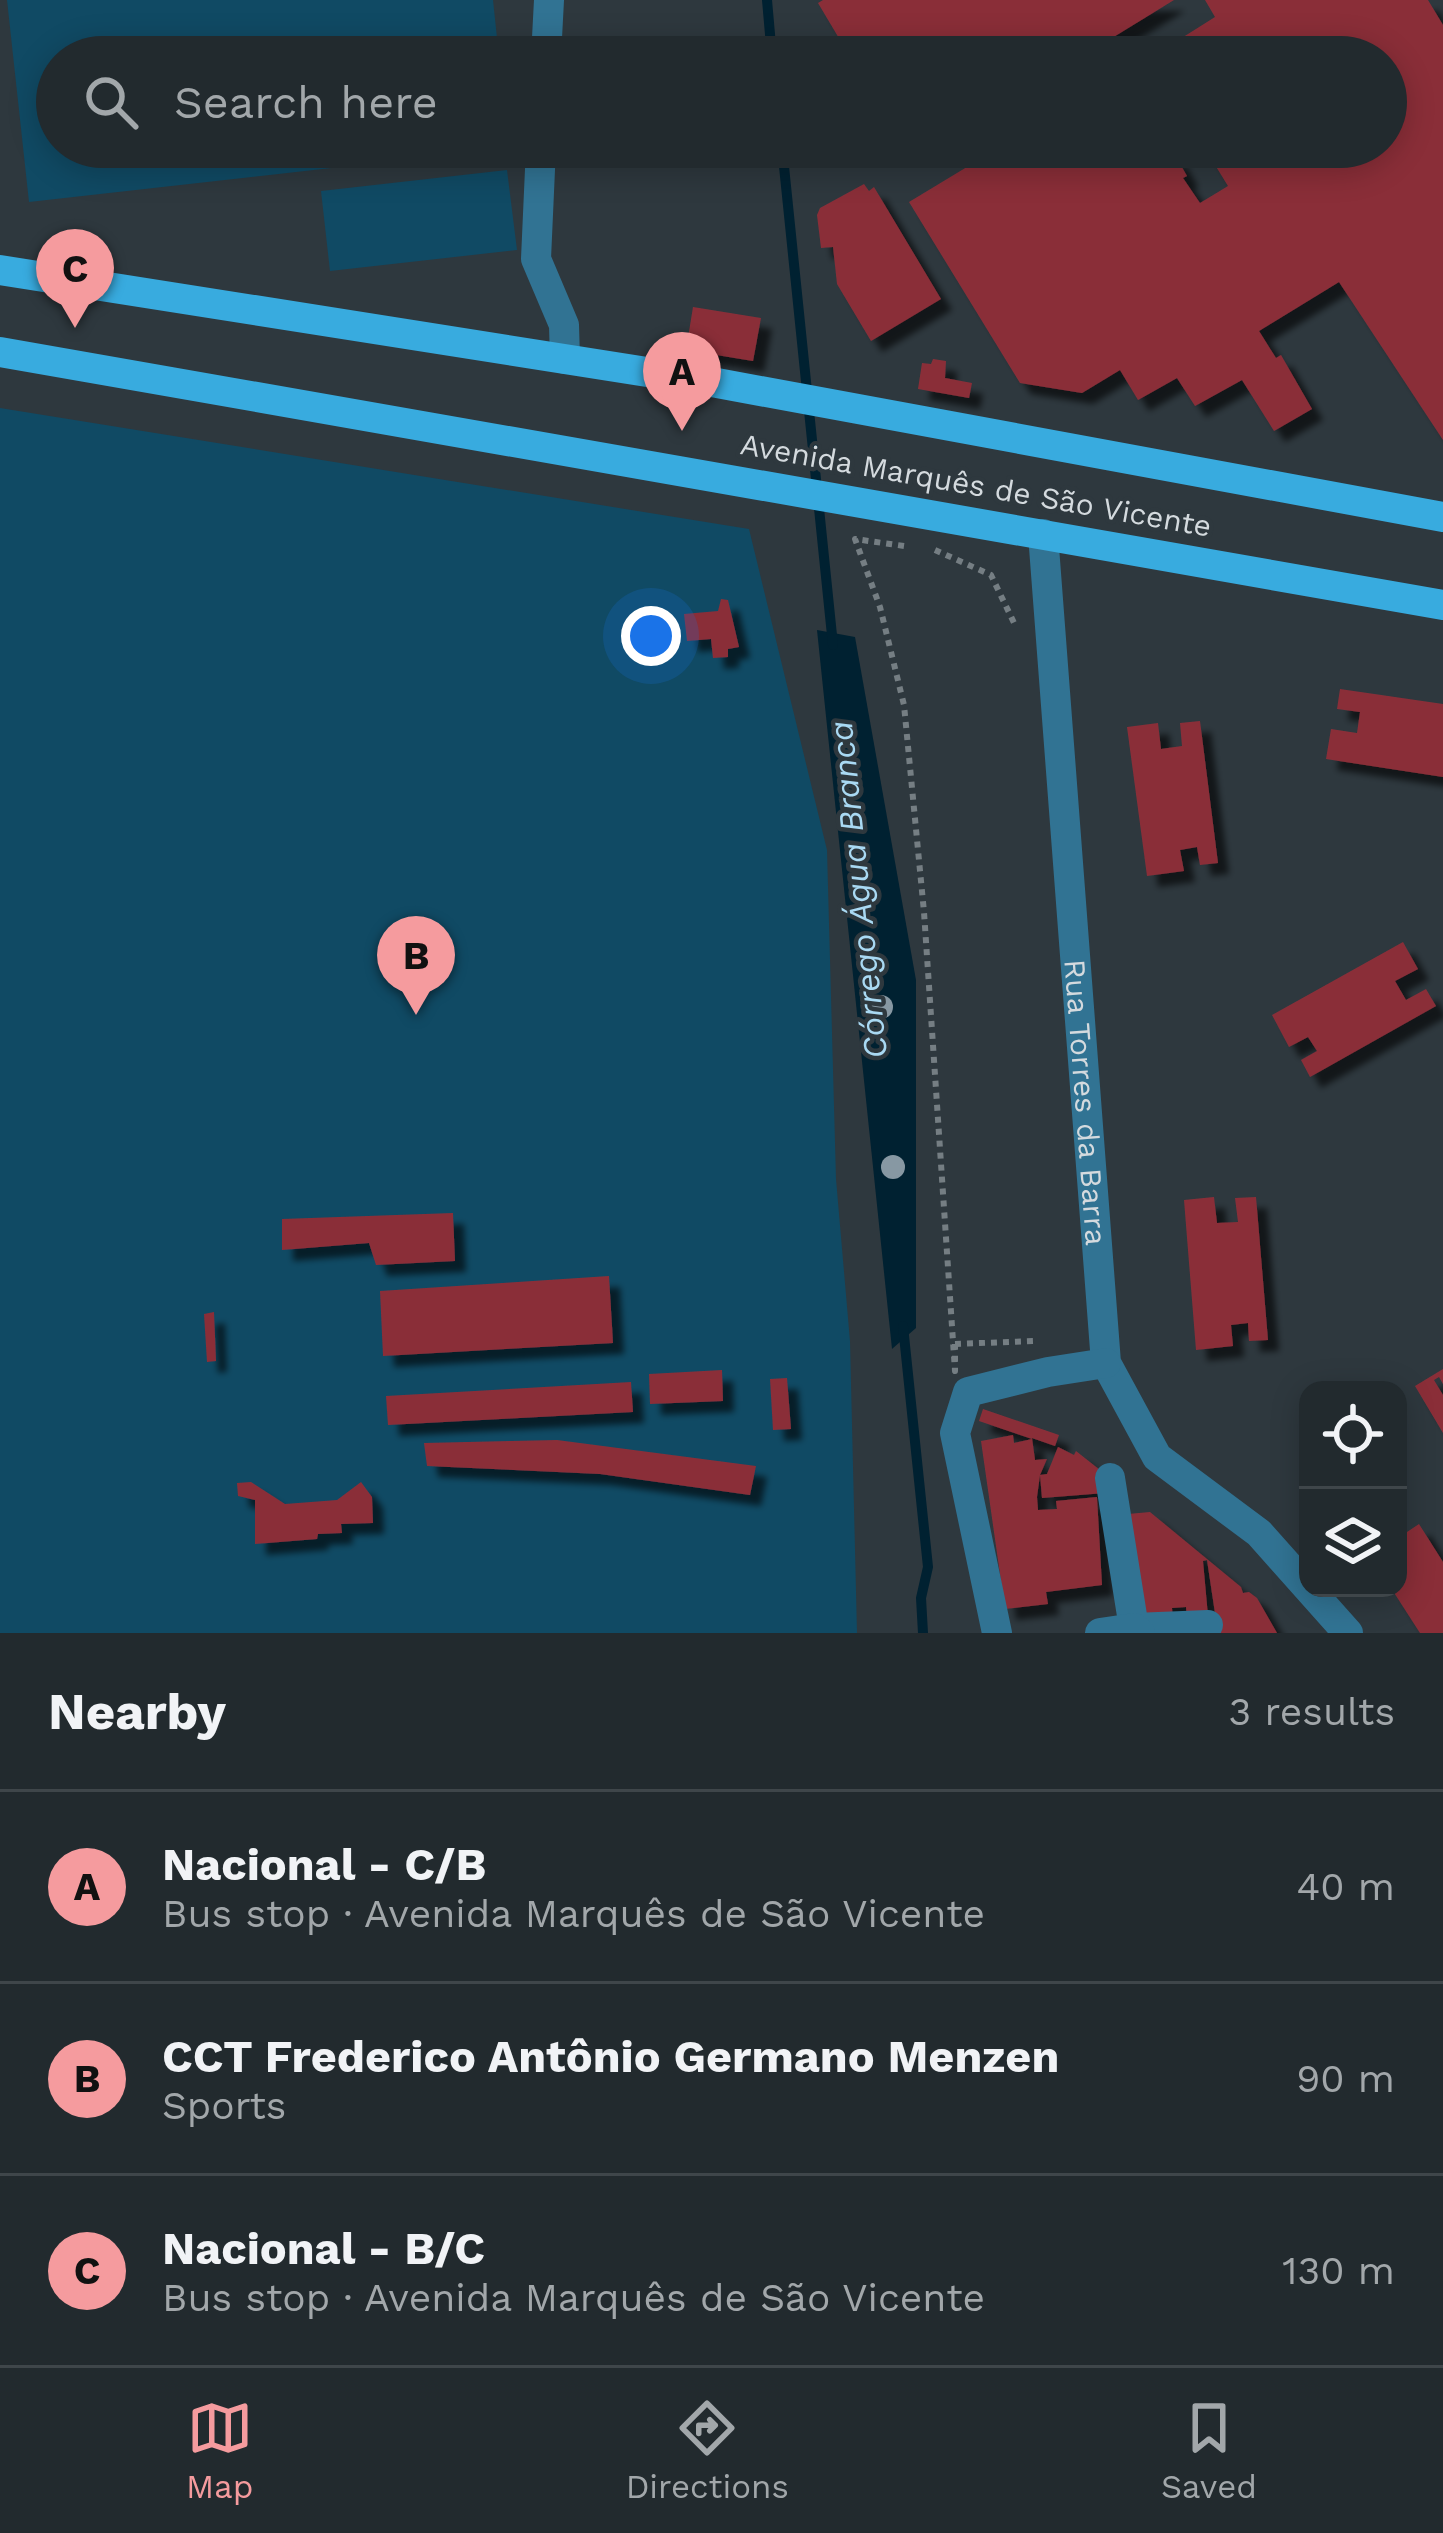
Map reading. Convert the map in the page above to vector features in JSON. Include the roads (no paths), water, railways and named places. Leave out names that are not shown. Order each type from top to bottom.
[{"type":"main road","name":"Avenida Marquês de São Vicente","points":[[0,270],[717,383],[1443,518]]},
{"type":"main road","name":"Avenida Marquês de São Vicente","points":[[0,352],[1443,605]]},
{"type":"street","points":[[547,36],[549,0]]},
{"type":"street","points":[[540,168],[536,259],[564,325],[565,359]]},
{"type":"street","name":"Rua Torres da Barra","points":[[1043,534],[1106,1364],[1157,1456],[1259,1533],[1348,1633]]},
{"type":"street","points":[[997,1633],[957,1453],[955,1432],[968,1392],[1048,1372],[1106,1364]]},
{"type":"street","points":[[1109,1478],[1137,1631]]},
{"type":"street","points":[[1100,1633],[1208,1625]]},
{"type":"water","points":[[817,630],[855,637],[916,980],[916,1328],[892,1349]]},
{"type":"waterway","name":"Córrego Água Branca","points":[[767,0],[770,36]]},
{"type":"waterway","name":"Córrego Água Branca","points":[[784,168],[833,645]]},
{"type":"waterway","name":"Córrego Água Branca","points":[[903,1326],[928,1567],[921,1598],[923,1633]]},
{"type":"place","name":"Nacional - B/C","points":[[75,328]]},
{"type":"place","name":"Nacional - C/B","points":[[682,431]]},
{"type":"place","name":"CCT Frederico Antônio Germano Menzen","points":[[416,1015]]}]
